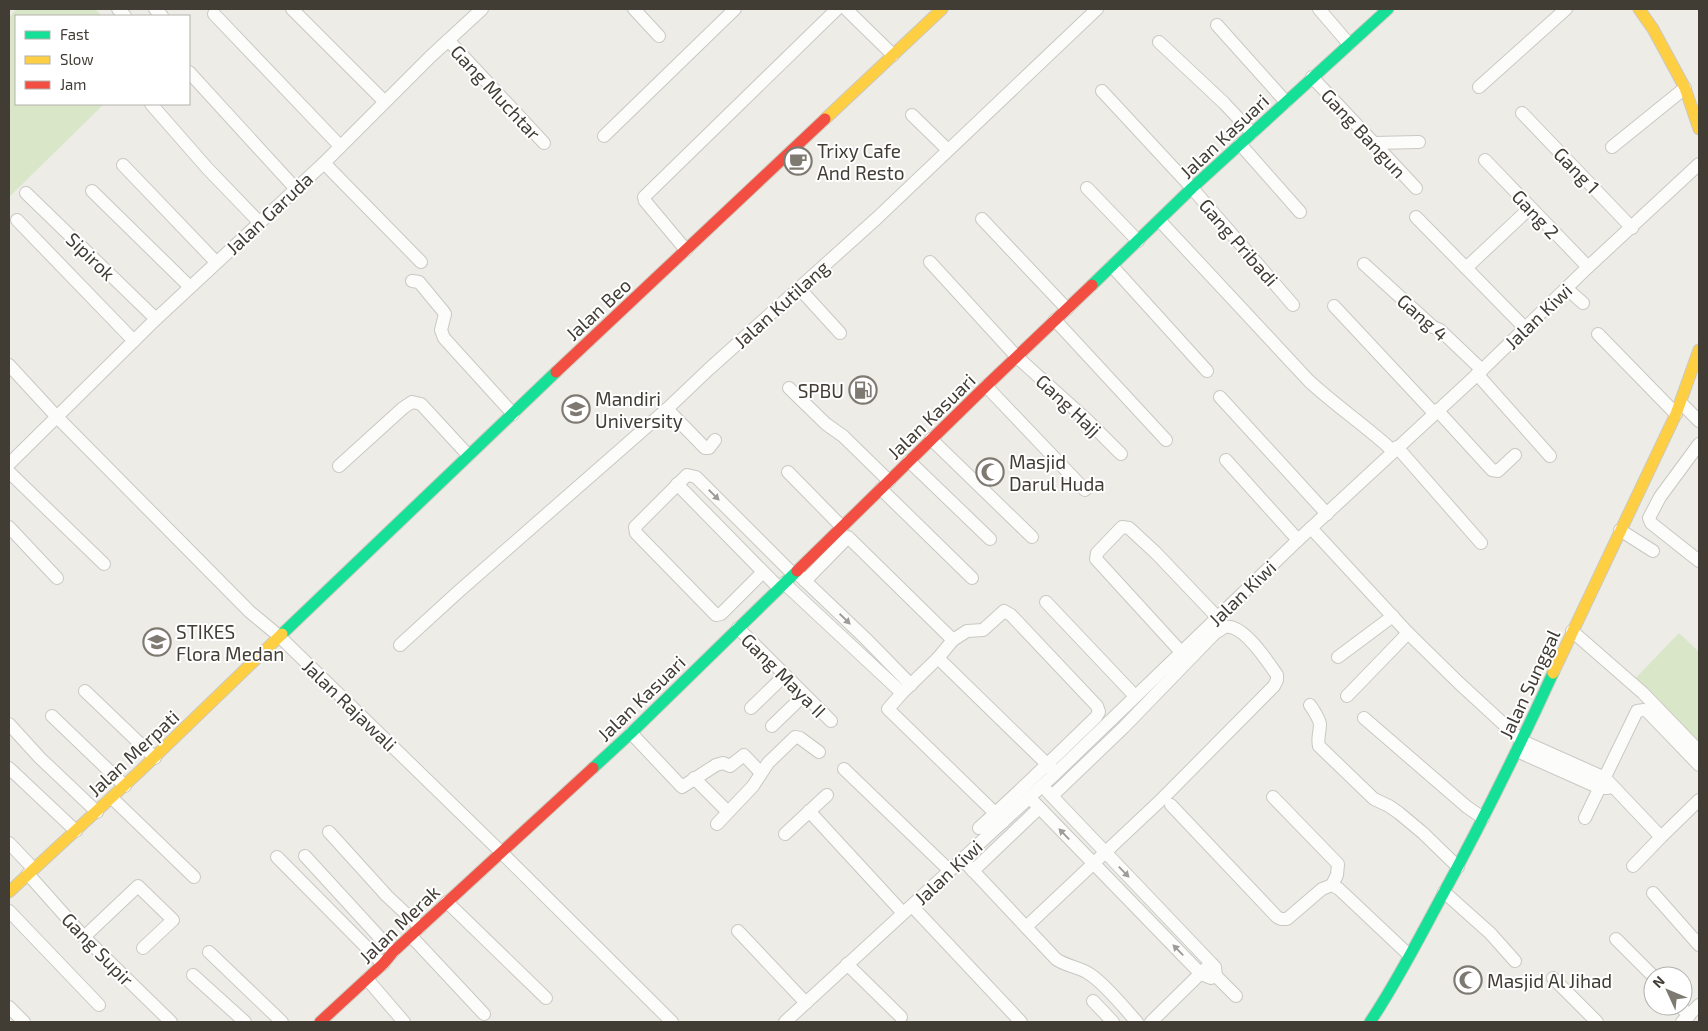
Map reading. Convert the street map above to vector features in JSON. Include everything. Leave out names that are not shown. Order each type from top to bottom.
[{"type":"street","points":[[638,9],[659,36]]},
{"type":"street","points":[[604,136],[735,9]]},
{"type":"street","points":[[686,250],[645,201],[644,196],[837,9]]},
{"type":"street","points":[[846,9],[892,55]]},
{"type":"street","name":"Jalan Beo","points":[[279,636],[468,455],[942,9]]},
{"type":"street","name":"Jalan Kutilang","points":[[400,646],[458,592],[668,409],[877,218],[1097,9]]},
{"type":"street","points":[[1318,9],[1349,44]]},
{"type":"street","name":"Jalan Kasuari","points":[[502,853],[631,733],[791,579],[842,526],[1016,357],[1160,221],[1192,188],[1388,9]]},
{"type":"street","points":[[1479,87],[1566,9]]},
{"type":"street","points":[[1639,9],[1653,29],[1685,88],[1698,124]]},
{"type":"street","name":"Jalan Garuda","points":[[9,464],[216,262],[324,163],[478,10]]},
{"type":"street","points":[[300,12],[385,102]]},
{"type":"street","points":[[214,14],[340,146]]},
{"type":"street","points":[[1217,25],[1286,102]]},
{"type":"street","name":"Gang Muchtar","points":[[448,40],[544,143]]},
{"type":"street","points":[[1159,42],[1252,132]]},
{"type":"street","points":[[190,73],[296,189]]},
{"type":"street","name":"Gang Bangun","points":[[1312,77],[1416,188]]},
{"type":"street","points":[[1612,147],[1685,88]]},
{"type":"street","name":"Gang Pribadi","points":[[1102,91],[1192,188],[1293,305]]},
{"type":"street","points":[[152,105],[207,168],[260,223]]},
{"type":"street","name":"Gang 1","points":[[1522,113],[1632,228]]},
{"type":"street","points":[[912,115],[948,150]]},
{"type":"street","points":[[1374,143],[1419,142]]},
{"type":"street","points":[[1240,144],[1300,212]]},
{"type":"street","name":"Gang 2","points":[[1485,160],[1588,267]]},
{"type":"street","points":[[324,163],[421,262]]},
{"type":"street","name":"Jalan Kiwi","points":[[785,1022],[962,859],[999,818],[1041,786],[1052,768],[1134,696],[1218,618],[1298,540],[1699,164]]},
{"type":"street","points":[[123,166],[216,262]]},
{"type":"street","points":[[1087,188],[1138,241]]},
{"type":"street","points":[[92,192],[190,287]]},
{"type":"street","name":"Sipirok","points":[[26,193],[156,320]]},
{"type":"street","points":[[1466,268],[1530,208]]},
{"type":"street","points":[[1416,217],[1525,328]]},
{"type":"street","points":[[982,219],[1067,309]]},
{"type":"street","points":[[17,220],[134,341]]},
{"type":"street","points":[[1160,221],[1309,381],[1395,449],[1481,543]]},
{"type":"street","name":"Gang Hajj","points":[[930,262],[1016,357],[1064,398],[1121,454]]},
{"type":"street","name":"Gang 4","points":[[1364,264],[1433,327],[1440,330],[1479,372],[1550,456]]},
{"type":"street","points":[[1112,266],[1207,371]]},
{"type":"street","points":[[412,281],[419,282],[445,314],[441,330],[444,338],[512,414]]},
{"type":"street","points":[[799,288],[840,333]]},
{"type":"street","points":[[1566,288],[1583,303]]},
{"type":"street","points":[[1334,306],[1492,470],[1498,471],[1515,455]]},
{"type":"street","points":[[1055,320],[1166,440]]},
{"type":"street","points":[[1598,334],[1679,409],[1699,420]]},
{"type":"street","name":"Jalan Sunggal","points":[[1370,1022],[1390,992],[1458,867],[1520,746],[1572,631],[1679,409],[1699,350]]},
{"type":"street","name":"Jalan Rajawali","points":[[9,365],[57,417],[250,612],[279,636],[672,1022]]},
{"type":"street","points":[[986,386],[1085,490]]},
{"type":"street","points":[[789,388],[826,424],[843,436],[885,485],[972,578]]},
{"type":"street","points":[[1220,397],[1327,514]]},
{"type":"street","points":[[339,466],[412,402],[421,404],[468,455]]},
{"type":"street","points":[[668,409],[705,448],[709,448],[715,440]]},
{"type":"street","points":[[932,439],[1032,537]]},
{"type":"street","points":[[1699,444],[1660,497],[1649,518],[1651,523],[1699,561]]},
{"type":"street","points":[[1226,460],[1298,540]]},
{"type":"street","points":[[909,461],[990,539]]},
{"type":"street","points":[[9,472],[104,564]]},
{"type":"street","points":[[788,472],[842,526]]},
{"type":"street","points":[[763,572],[721,614],[717,615],[635,530],[637,525],[687,475],[696,477],[791,579],[906,689]]},
{"type":"street","points":[[677,484],[763,572],[791,579],[866,639],[906,689]]},
{"type":"street","points":[[1181,652],[1096,559],[1097,553],[1124,526],[1129,528],[1156,553],[1218,618]]},
{"type":"street","points":[[9,527],[57,578]]},
{"type":"street","points":[[1311,528],[1408,633],[1520,746],[1606,785],[1662,838]]},
{"type":"street","points":[[1620,530],[1653,552]]},
{"type":"street","points":[[791,579],[848,537],[953,640]]},
{"type":"street","points":[[1046,602],[1134,696]]},
{"type":"street","points":[[979,828],[999,818],[1052,768],[1099,712],[1097,706],[1011,615],[1004,611],[983,630],[967,631],[953,640],[888,710],[999,818]]},
{"type":"street","points":[[1338,657],[1392,616]]},
{"type":"street","points":[[1026,927],[1163,798],[1274,686],[1277,675],[1252,642],[1237,628],[1225,627],[1215,633],[1124,727],[1052,796]]},
{"type":"street","name":"Gang Maya II","points":[[738,628],[831,721]]},
{"type":"street","points":[[1572,631],[1643,693],[1699,752]]},
{"type":"street","points":[[1347,696],[1408,633]]},
{"type":"street","name":"Jalan Merpati","points":[[9,892],[28,869],[97,812],[155,758],[279,636]]},
{"type":"street","points":[[938,658],[1052,768]]},
{"type":"street","points":[[751,708],[784,676]]},
{"type":"street","points":[[85,691],[155,758]]},
{"type":"street","points":[[772,726],[804,695]]},
{"type":"street","points":[[1310,705],[1319,720],[1319,746],[1374,799],[1400,813],[1458,867]]},
{"type":"street","points":[[1585,818],[1606,785],[1634,715],[1640,710],[1647,711],[1699,765]]},
{"type":"street","points":[[52,716],[125,786]]},
{"type":"street","points":[[1364,718],[1467,807],[1483,818]]},
{"type":"street","points":[[9,724],[40,758],[97,812]]},
{"type":"street","points":[[631,733],[682,788],[694,778],[701,776],[716,765],[723,763],[730,766],[744,755],[761,773]]},
{"type":"street","points":[[717,824],[753,786],[768,763],[796,737],[819,752]]},
{"type":"street","points":[[9,768],[76,831]]},
{"type":"street","points":[[844,769],[949,870]]},
{"type":"street","points":[[694,778],[728,812]]},
{"type":"street","points":[[1041,786],[1211,963],[1216,976],[1236,996]]},
{"type":"street","points":[[785,834],[827,795]]},
{"type":"street","points":[[1029,797],[1201,974],[1211,978],[1216,976]]},
{"type":"street","points":[[1171,805],[1277,917],[1287,919],[1322,889],[1332,884],[1337,875],[1338,864],[1273,797]]},
{"type":"street","points":[[112,798],[194,877]]},
{"type":"street","points":[[1633,866],[1699,800]]},
{"type":"street","points":[[973,871],[1040,808]]},
{"type":"street","points":[[809,811],[1021,1022]]},
{"type":"street","points":[[329,832],[387,896],[484,1014]]},
{"type":"street","name":"Gang Supir","points":[[9,843],[84,937],[171,1022]]},
{"type":"street","name":"Jalan Merak","points":[[320,1022],[383,964],[393,952],[502,853]]},
{"type":"street","points":[[277,856],[383,964]]},
{"type":"street","points":[[305,856],[393,952]]},
{"type":"street","points":[[962,859],[1061,962],[1091,975],[1137,1022]]},
{"type":"street","points":[[1332,884],[1409,956]]},
{"type":"street","points":[[84,937],[138,886],[173,920],[143,948]]},
{"type":"street","points":[[1444,892],[1490,932],[1514,961]]},
{"type":"street","points":[[1654,893],[1699,945]]},
{"type":"street","points":[[447,902],[546,998]]},
{"type":"street","points":[[9,911],[98,1005]]},
{"type":"street","points":[[738,931],[806,1003]]},
{"type":"street","points":[[1616,939],[1643,966]]},
{"type":"street","points":[[209,952],[282,1022]]},
{"type":"street","points":[[1151,1022],[1211,963]]},
{"type":"street","points":[[847,964],[901,1018]]},
{"type":"street","points":[[193,974],[245,1022]]},
{"type":"street","points":[[1553,978],[1597,1022]]},
{"type":"street","points":[[367,979],[404,1022]]},
{"type":"street","points":[[1093,1001],[1113,1022]]},
{"type":"street","points":[[1685,1019],[1699,1005]]},
{"type":"street","points":[[9,1007],[24,1022]]},
{"type":"green space","points":[[17,9],[95,9],[101,15],[15,15],[15,105],[103,105],[9,197],[9,17]]},
{"type":"green space","points":[[1679,633],[1699,652],[1699,750],[1629,685]]},
{"type":"traffic: fast","points":[[1092,285],[1192,188],[1388,9]]},
{"type":"traffic: fast","points":[[282,634],[556,372]]},
{"type":"traffic: fast","points":[[593,768],[797,571]]},
{"type":"traffic: fast","points":[[1370,1022],[1388,994],[1467,849],[1553,673]]},
{"type":"traffic: slow","points":[[825,119],[942,9]]},
{"type":"traffic: slow","points":[[1639,9],[1653,29],[1685,88],[1699,129]]},
{"type":"traffic: slow","points":[[1553,673],[1676,414],[1699,350]]},
{"type":"traffic: slow","points":[[9,892],[140,771],[282,634]]},
{"type":"traffic: jam","points":[[556,372],[825,119]]},
{"type":"traffic: jam","points":[[797,571],[1092,285]]},
{"type":"traffic: jam","points":[[320,1022],[383,964],[393,952],[593,768]]},
{"type":"place","name":"Trixy Cafe And Resto","points":[[798,161]]},
{"type":"place","name":"SPBU","points":[[863,390]]},
{"type":"place","name":"Mandiri University","points":[[576,409]]},
{"type":"place","name":"Masjid Darul Huda","points":[[990,472]]},
{"type":"place","name":"STIKES Flora Medan","points":[[157,642]]},
{"type":"place","name":"Masjid Al Jihad","points":[[1468,980]]}]
